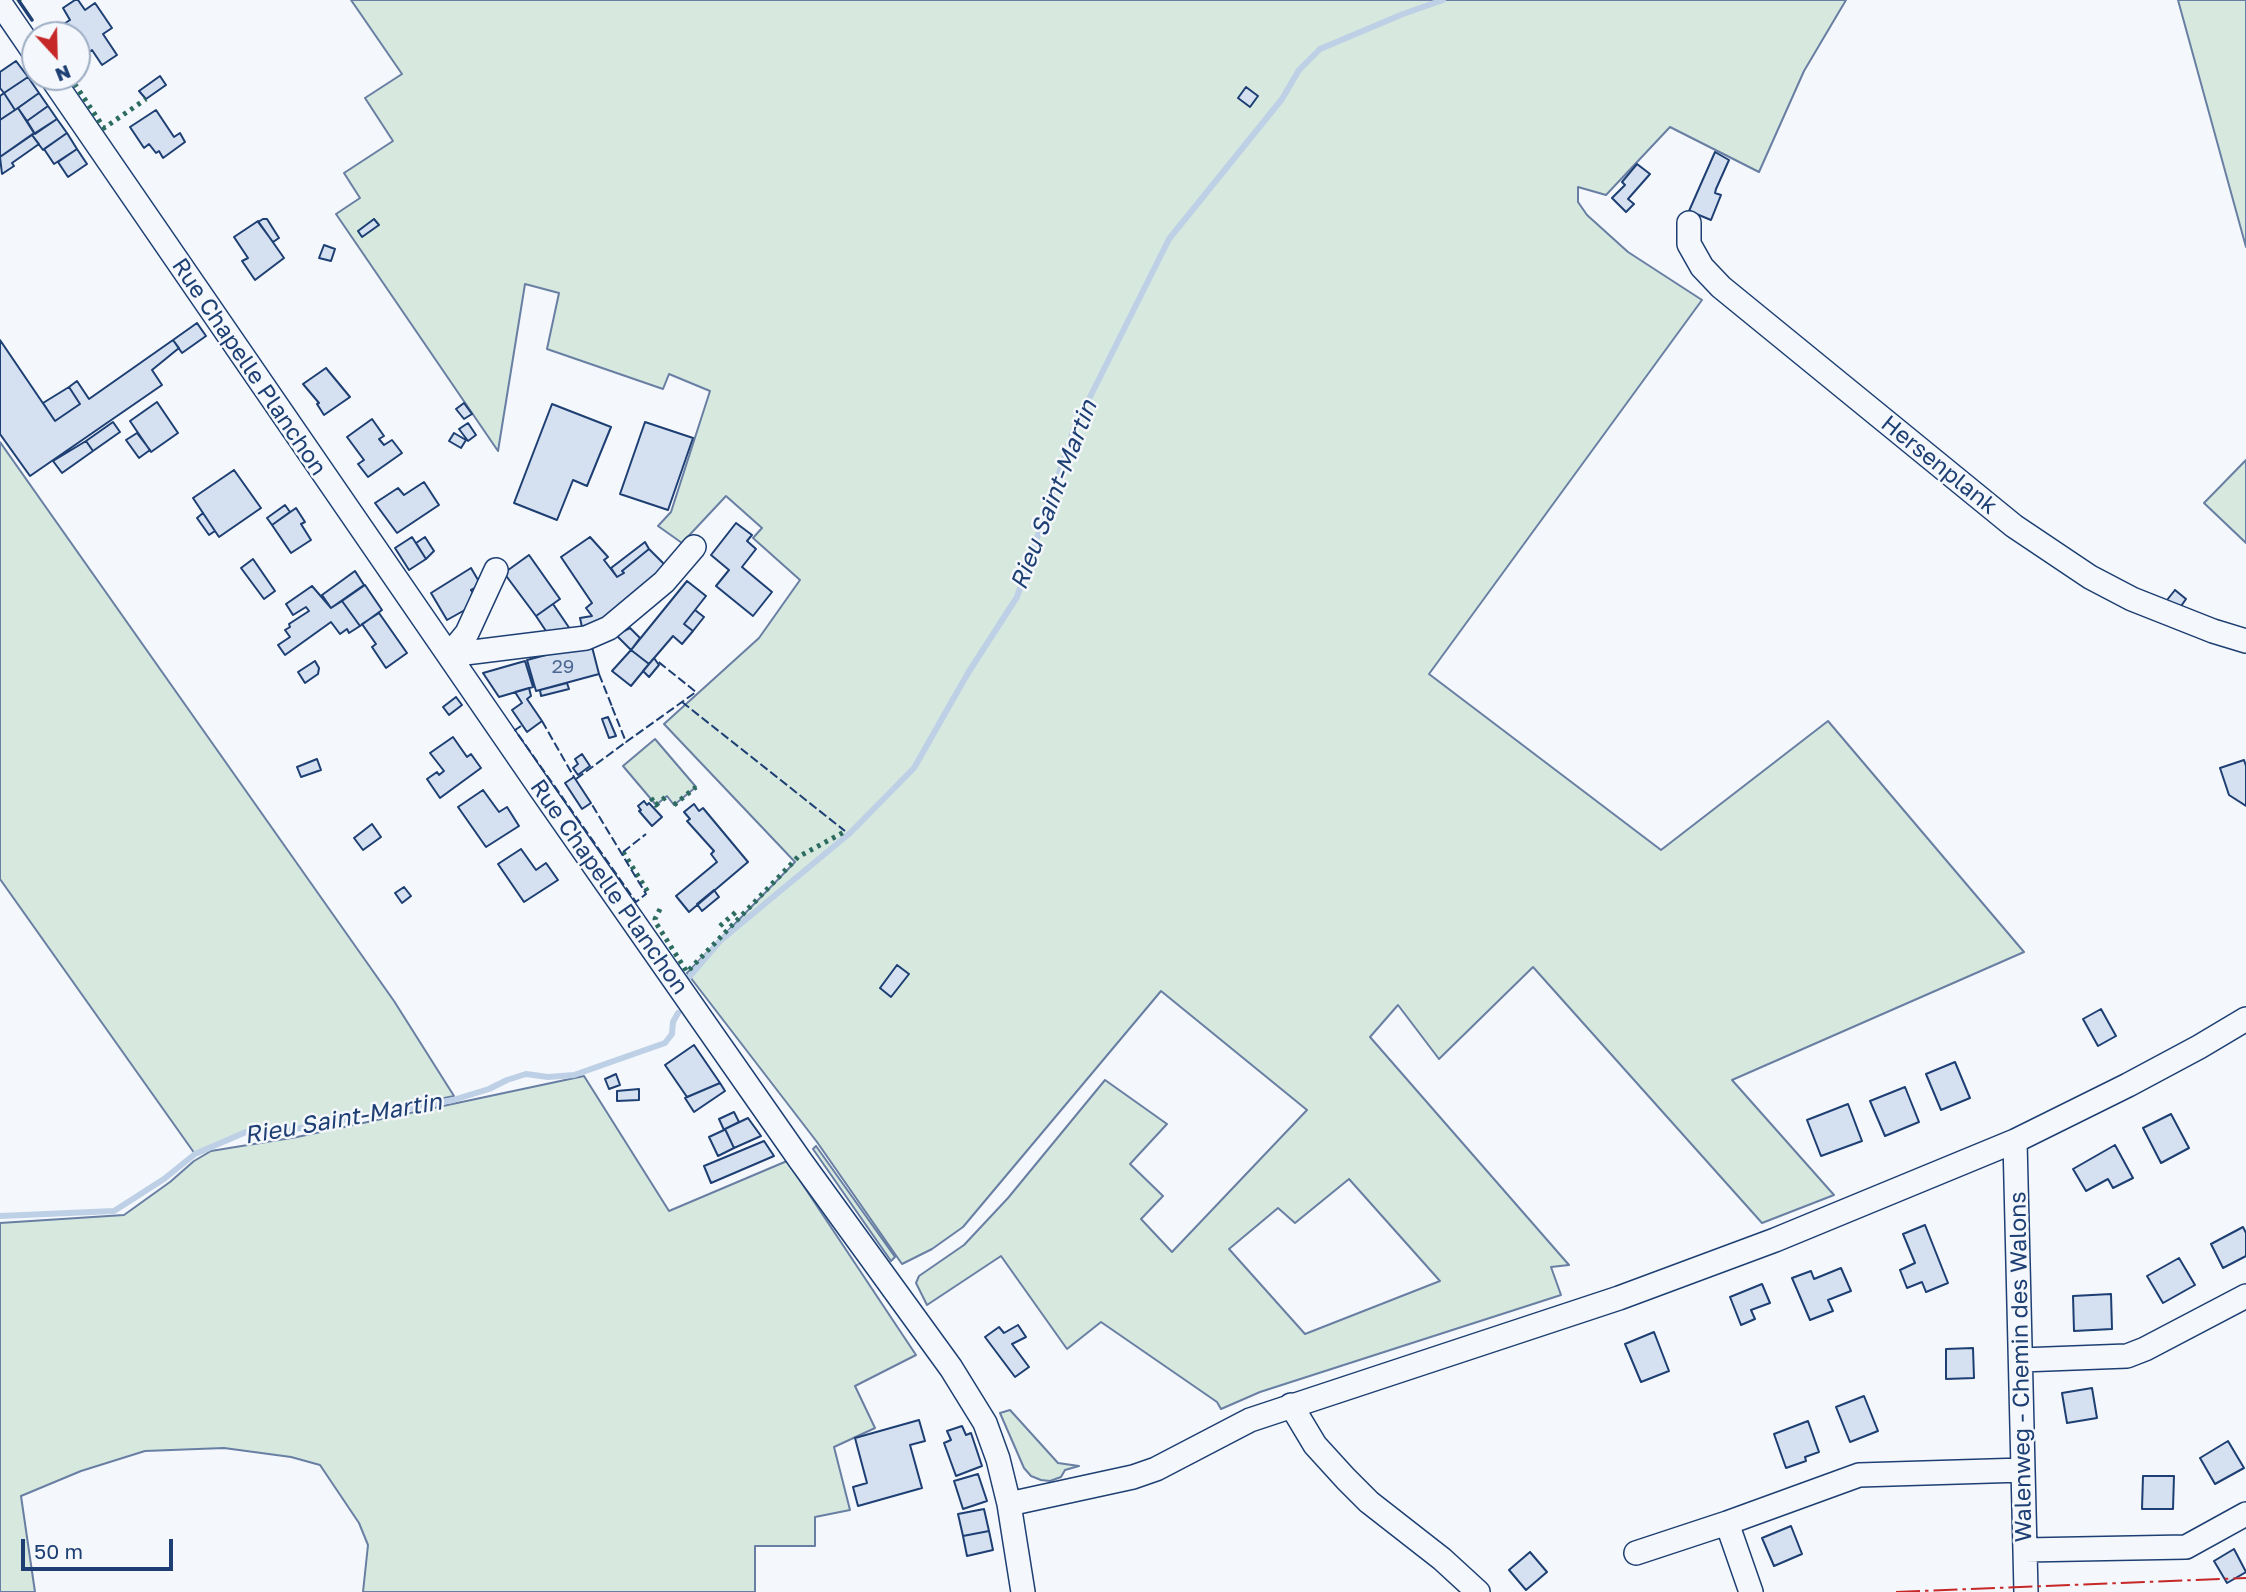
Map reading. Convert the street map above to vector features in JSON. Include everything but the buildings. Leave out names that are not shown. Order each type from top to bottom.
[{"type":"street","points":[[0,3],[21,34]]},
{"type":"street","name":"Rue Chapelle Planchon","points":[[61,91],[399,587],[771,1118],[918,1320],[985,1423],[998,1459],[1009,1504],[1023,1592]]},
{"type":"street","name":"Hersenplank","points":[[1689,223],[1689,244],[1702,267],[1721,287],[2014,526],[2090,577],[2119,593],[2213,631],[2246,640]]},
{"type":"street","points":[[449,655],[586,638],[609,628],[664,582],[694,547]]},
{"type":"street","points":[[449,655],[467,634],[496,570]]},
{"type":"street","points":[[1009,1504],[1144,1473],[1231,1429],[1291,1405],[1619,1298],[1775,1240],[2015,1142],[2128,1085],[2246,1019]]},
{"type":"street","name":"Walenweg - Chemin des Walons","points":[[2015,1142],[2026,1592]]},
{"type":"street","points":[[2021,1360],[2127,1356],[2146,1349],[2246,1296]]},
{"type":"street","points":[[1291,1405],[1314,1445],[1346,1479],[1478,1592]]},
{"type":"street","points":[[1636,1553],[1859,1475],[2023,1470]]},
{"type":"street","points":[[2025,1550],[2186,1547],[2246,1514]]},
{"type":"street","points":[[1727,1523],[1751,1592]]},
{"type":"shaded area","points":[[351,0],[1846,0],[1804,71],[1759,172],[1670,127],[1606,195],[1578,187],[1578,202],[1587,215],[1628,252],[1702,300],[1429,674],[1661,850],[1828,721],[2024,952],[1732,1080],[1834,1195],[1762,1223],[1533,967],[1439,1059],[1398,1005],[1370,1037],[1569,1265],[1551,1267],[1561,1295],[1260,1392],[1221,1409],[1217,1402],[1101,1322],[1067,1349],[1001,1256],[927,1305],[916,1283],[919,1276],[964,1245],[1008,1198],[1105,1080],[1167,1124],[1130,1164],[1163,1196],[1141,1219],[1172,1252],[1307,1110],[1161,991],[963,1227],[932,1249],[902,1264],[817,1142],[687,973],[795,862],[664,724],[759,638],[800,580],[753,538],[762,528],[726,496],[682,543],[658,526],[671,512],[710,391],[669,374],[663,389],[547,349],[559,293],[525,284],[498,451],[336,214],[360,198],[344,173],[393,141],[365,98],[402,74]],"holes":[[[1349,1179],[1440,1281],[1305,1334],[1229,1249],[1278,1208],[1295,1223]]]},
{"type":"shaded area","points":[[2178,0],[2246,0],[2246,247]]},
{"type":"shaded area","points":[[0,442],[394,1001],[454,1096],[284,1131],[246,1132],[195,1154],[0,879]]},
{"type":"shaded area","points":[[2246,460],[2246,543],[2204,503]]},
{"type":"shaded area","points":[[655,739],[696,787],[674,805],[667,796],[656,805],[623,766]]},
{"type":"shaded area","points":[[584,1076],[669,1211],[787,1161],[916,1355],[855,1386],[875,1428],[834,1447],[850,1510],[815,1517],[815,1546],[755,1546],[755,1592],[363,1592],[368,1545],[359,1523],[320,1465],[291,1457],[224,1448],[145,1451],[81,1471],[21,1496],[35,1592],[0,1592],[0,1223],[124,1215],[211,1151],[297,1137]]},
{"type":"shaded area","points":[[816,1146],[895,1257],[891,1261],[813,1149]]},
{"type":"shaded area","points":[[1010,1410],[1058,1463],[1079,1466],[1065,1470],[1061,1477],[1050,1481],[1031,1476],[1024,1468],[1000,1413]]},
{"type":"waterway","name":"Rieu Saint-Martin","points":[[690,976],[720,941],[850,833],[914,768],[968,673],[1017,597],[1074,429],[1169,239],[1282,99],[1299,70],[1320,49],[1443,0]]},
{"type":"waterway","name":"Rieu Saint-Martin","points":[[0,1216],[114,1211],[164,1179],[195,1154],[246,1132],[284,1131],[453,1100],[526,1074],[548,1077],[574,1075],[665,1043],[672,1034],[673,1022],[678,1013]]},
{"type":"hedge","points":[[79,91],[104,128],[146,99]]},
{"type":"hedge","points":[[674,805],[696,787]]},
{"type":"hedge","points":[[651,798],[656,805],[667,796]]},
{"type":"hedge","points":[[660,909],[656,923],[687,972],[798,857],[844,832]]},
{"type":"hedge","points":[[623,852],[648,892]]},
{"type":"hedge","points":[[720,926],[737,911]]},
{"type":"fence","points":[[612,707],[626,742],[696,692],[656,660]]},
{"type":"fence","points":[[599,674],[613,709]]},
{"type":"fence","points":[[682,702],[845,831]]},
{"type":"fence","points":[[542,721],[574,777]]},
{"type":"fence","points":[[521,726],[515,730],[636,902],[646,894],[591,803]]},
{"type":"fence","points":[[576,779],[626,742]]},
{"type":"fence","points":[[623,852],[646,834]]},
{"type":"wall","points":[[19,1],[32,20]]},
{"type":"power","points":[[1896,1592],[2246,1578]]}]
